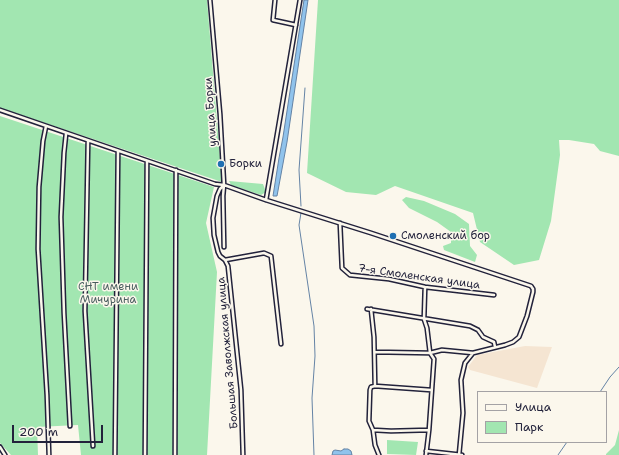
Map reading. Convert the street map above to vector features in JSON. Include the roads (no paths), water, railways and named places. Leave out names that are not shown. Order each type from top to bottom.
[{"type":"street","name":"улица Борки","points":[[210,0],[220,114],[224,185],[224,247]]},
{"type":"street","points":[[274,0],[273,20],[296,25]]},
{"type":"street","points":[[266,200],[300,0]]},
{"type":"street","points":[[0,110],[66,134],[215,184],[224,185],[531,286],[533,289],[527,316],[519,337],[513,342],[474,353],[442,350],[430,353],[375,352]]},
{"type":"street","points":[[46,126],[38,187],[38,249],[49,427],[49,455]]},
{"type":"street","points":[[66,134],[61,217],[70,426]]},
{"type":"street","points":[[88,141],[85,311],[93,446]]},
{"type":"street","points":[[115,455],[118,151]]},
{"type":"street","points":[[145,455],[147,161]]},
{"type":"street","points":[[175,455],[176,170]]},
{"type":"street","name":"Большая Заволжская улица","points":[[224,185],[220,189],[217,196],[213,218],[214,235],[218,252],[228,266],[230,281],[241,390],[243,455]]},
{"type":"street","name":"7-я Смоленская улица","points":[[340,223],[342,268],[350,275],[389,279],[425,287],[494,295]]},
{"type":"street","points":[[225,260],[264,253],[271,256],[281,344]]},
{"type":"street","points":[[425,287],[424,319],[427,328],[430,353],[434,359],[426,453],[460,455],[459,442],[463,413],[461,380],[462,369],[474,353]]},
{"type":"street","points":[[367,309],[470,326],[478,330],[483,337],[494,342],[495,347]]},
{"type":"street","points":[[371,310],[375,352],[375,386]]},
{"type":"street","points":[[379,455],[369,420],[371,387],[431,390]]},
{"type":"street","points":[[373,430],[429,430]]},
{"type":"street","points":[[0,447],[5,455]]},
{"type":"water","points":[[304,0],[308,0],[287,142],[277,196],[273,196],[283,137]]},
{"type":"water","points":[[344,449],[351,451],[352,455],[332,455],[333,451],[335,450],[341,451]]},
{"type":"waterway","points":[[301,206],[299,170],[305,88]]},
{"type":"waterway","points":[[301,213],[299,225],[314,326],[315,356],[312,398],[314,455]]},
{"type":"waterway","points":[[601,391],[619,367]]},
{"type":"waterway","points":[[558,455],[566,443]]},
{"type":"place","name":"Борки","points":[[221,164]]},
{"type":"place","name":"Смоленский бор","points":[[393,236]]},
{"type":"park label","name":"СНТ имени Мичурина","points":[[108,293]]}]
